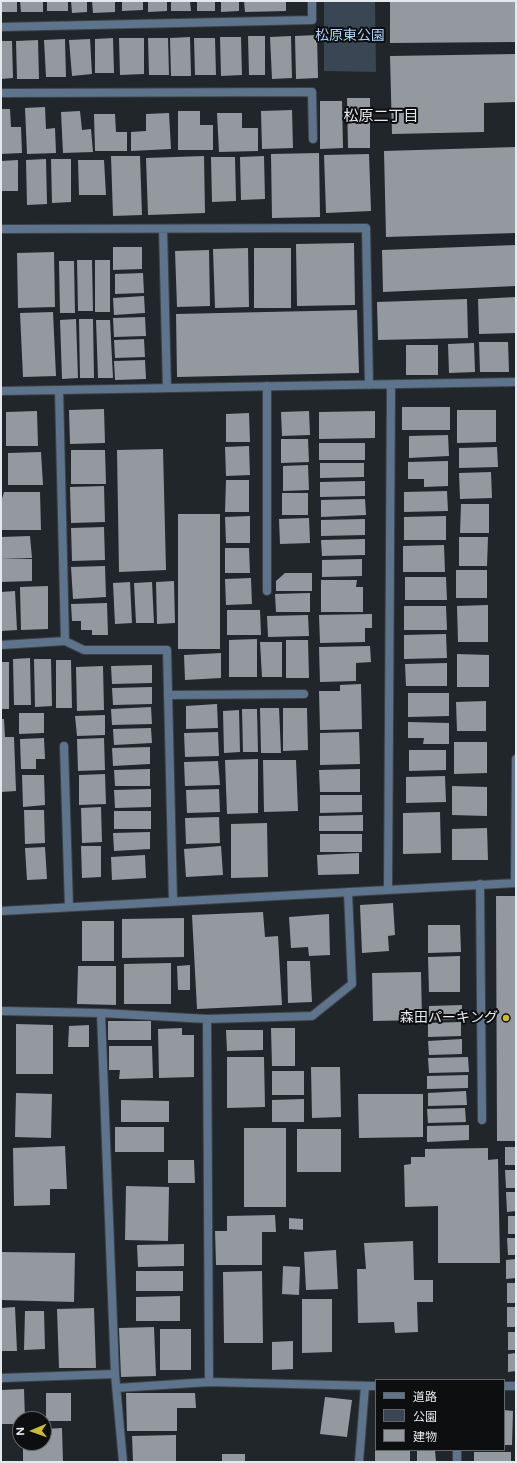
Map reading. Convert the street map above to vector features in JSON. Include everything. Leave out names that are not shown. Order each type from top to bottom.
[{"type":"street","points":[[1,27],[312,20],[312,1]]},
{"type":"street","points":[[1,93],[312,92],[313,139]]},
{"type":"street","points":[[1,229],[366,228],[369,385]]},
{"type":"street","points":[[163,229],[167,388]]},
{"type":"street","points":[[1,391],[516,382]]},
{"type":"street","points":[[388,889],[391,384]]},
{"type":"street","points":[[267,386],[267,591]]},
{"type":"street","points":[[60,390],[65,641]]},
{"type":"street","points":[[1,645],[65,641],[84,650],[167,650],[173,901]]},
{"type":"street","points":[[168,695],[304,694]]},
{"type":"street","points":[[64,746],[69,907]]},
{"type":"street","points":[[1,911],[515,883],[516,759]]},
{"type":"street","points":[[480,884],[482,1120]]},
{"type":"street","points":[[1,1011],[101,1013],[207,1019],[312,1016],[352,984],[348,892]]},
{"type":"street","points":[[101,1013],[115,1374],[123,1462]]},
{"type":"street","points":[[207,1019],[209,1382]]},
{"type":"street","points":[[1,1378],[115,1374]]},
{"type":"street","points":[[116,1388],[209,1382],[375,1386]]},
{"type":"street","points":[[360,1462],[365,1386]]},
{"type":"street","points":[[505,1386],[516,1386]]},
{"type":"street","points":[[456,1462],[457,1451]]},
{"type":"green space","name":"松原東公園","points":[[324,1],[375,1],[376,72],[324,71]]},
{"type":"building","points":[[1,1],[17,1],[17,12],[1,12]]},
{"type":"building","points":[[20,1],[43,1],[43,12],[21,12]]},
{"type":"building","points":[[47,1],[68,1],[68,11],[47,11]]},
{"type":"building","points":[[71,1],[87,1],[87,12],[72,13]]},
{"type":"building","points":[[92,1],[115,1],[115,12],[93,13]]},
{"type":"building","points":[[122,1],[143,1],[143,10],[122,11]]},
{"type":"building","points":[[148,1],[167,1],[167,11],[148,12]]},
{"type":"building","points":[[171,1],[190,1],[191,11],[171,11]]},
{"type":"building","points":[[197,1],[215,1],[215,11],[197,11]]},
{"type":"building","points":[[221,1],[239,1],[239,11],[221,12]]},
{"type":"building","points":[[244,1],[286,1],[286,11],[245,12]]},
{"type":"building","points":[[390,1],[516,1],[516,42],[390,43]]},
{"type":"building","points":[[317,35],[318,78],[296,79],[295,36]]},
{"type":"building","points":[[248,36],[265,36],[265,75],[249,75]]},
{"type":"building","points":[[291,36],[292,78],[272,79],[270,37]]},
{"type":"building","points":[[190,37],[191,76],[171,76],[170,38]]},
{"type":"building","points":[[220,37],[241,37],[242,75],[221,76]]},
{"type":"building","points":[[113,38],[114,73],[95,73],[95,39]]},
{"type":"building","points":[[119,38],[144,38],[144,74],[120,75]]},
{"type":"building","points":[[148,38],[168,38],[169,75],[149,75]]},
{"type":"building","points":[[194,38],[215,38],[216,75],[195,75]]},
{"type":"building","points":[[65,39],[66,77],[46,77],[44,40]]},
{"type":"building","points":[[90,39],[92,74],[72,76],[69,40]]},
{"type":"building","points":[[38,40],[39,79],[17,79],[16,41]]},
{"type":"building","points":[[1,41],[12,41],[13,78],[1,79]]},
{"type":"building","points":[[516,54],[516,102],[484,103],[484,132],[392,134],[390,56]]},
{"type":"building","points":[[347,98],[370,98],[370,148],[348,148]]},
{"type":"building","points":[[320,101],[342,101],[343,148],[320,149]]},
{"type":"building","points":[[45,107],[46,129],[55,128],[56,153],[27,154],[25,108]]},
{"type":"building","points":[[1,109],[10,109],[11,127],[21,127],[22,153],[1,154]]},
{"type":"building","points":[[292,110],[293,148],[262,149],[261,111]]},
{"type":"building","points":[[80,111],[82,130],[91,129],[93,152],[63,153],[61,112]]},
{"type":"building","points":[[178,111],[200,111],[200,125],[213,125],[213,150],[178,150]]},
{"type":"building","points":[[169,113],[171,149],[131,151],[131,132],[146,131],[146,114]]},
{"type":"building","points":[[217,113],[242,113],[242,128],[258,128],[258,151],[219,152]]},
{"type":"building","points":[[94,114],[115,114],[116,132],[127,132],[127,151],[95,151]]},
{"type":"building","points":[[516,147],[516,233],[386,237],[384,151]]},
{"type":"building","points":[[319,153],[320,217],[272,218],[271,154]]},
{"type":"building","points":[[369,154],[371,211],[326,213],[324,155]]},
{"type":"building","points":[[111,156],[140,156],[142,215],[113,216]]},
{"type":"building","points":[[204,156],[205,213],[148,215],[146,158]]},
{"type":"building","points":[[264,156],[265,199],[241,200],[240,157]]},
{"type":"building","points":[[211,157],[235,157],[236,201],[212,202]]},
{"type":"building","points":[[46,159],[47,204],[27,205],[26,160]]},
{"type":"building","points":[[51,159],[71,159],[71,202],[52,203]]},
{"type":"building","points":[[18,160],[18,191],[1,191],[1,161]]},
{"type":"building","points":[[78,160],[104,160],[106,195],[79,195]]},
{"type":"building","points":[[354,243],[355,305],[297,306],[296,244]]},
{"type":"building","points":[[516,245],[516,286],[383,292],[382,250]]},
{"type":"building","points":[[113,247],[142,247],[142,269],[113,270]]},
{"type":"building","points":[[248,248],[249,307],[215,308],[213,249]]},
{"type":"building","points":[[254,248],[291,248],[291,308],[254,308]]},
{"type":"building","points":[[209,250],[210,306],[177,307],[175,251]]},
{"type":"building","points":[[54,252],[55,307],[18,308],[17,253]]},
{"type":"building","points":[[77,260],[92,260],[93,311],[78,311]]},
{"type":"building","points":[[95,260],[110,260],[110,312],[95,312]]},
{"type":"building","points":[[59,261],[74,261],[75,313],[60,313]]},
{"type":"building","points":[[143,273],[144,293],[115,294],[115,274]]},
{"type":"building","points":[[144,296],[145,313],[114,315],[113,298]]},
{"type":"building","points":[[516,297],[516,333],[479,334],[478,299]]},
{"type":"building","points":[[467,299],[468,338],[378,340],[377,302]]},
{"type":"building","points":[[357,310],[359,373],[177,377],[176,314]]},
{"type":"building","points":[[53,312],[56,376],[23,377],[20,313]]},
{"type":"building","points":[[145,317],[146,336],[114,337],[113,318]]},
{"type":"building","points":[[76,319],[78,378],[62,379],[60,320]]},
{"type":"building","points":[[79,319],[93,319],[94,378],[80,378]]},
{"type":"building","points":[[96,320],[110,320],[113,378],[98,378]]},
{"type":"building","points":[[144,339],[145,357],[115,358],[114,340]]},
{"type":"building","points":[[479,342],[508,342],[509,372],[480,372]]},
{"type":"building","points":[[474,343],[475,372],[449,373],[448,344]]},
{"type":"building","points":[[406,345],[438,345],[438,375],[406,375]]},
{"type":"building","points":[[145,360],[146,379],[115,380],[114,361]]},
{"type":"building","points":[[402,407],[450,407],[450,430],[402,430]]},
{"type":"building","points":[[104,409],[105,443],[70,444],[69,410]]},
{"type":"building","points":[[457,410],[496,410],[496,442],[457,443]]},
{"type":"building","points":[[37,411],[38,446],[6,446],[6,412]]},
{"type":"building","points":[[309,411],[310,435],[282,436],[281,412]]},
{"type":"building","points":[[375,411],[375,438],[319,439],[319,412]]},
{"type":"building","points":[[249,413],[250,442],[226,442],[226,414]]},
{"type":"building","points":[[448,435],[449,456],[409,458],[409,436]]},
{"type":"building","points":[[281,439],[308,439],[309,462],[281,463]]},
{"type":"building","points":[[319,443],[365,443],[365,460],[319,460]]},
{"type":"building","points":[[249,446],[250,475],[226,476],[225,447]]},
{"type":"building","points":[[497,447],[498,467],[459,468],[459,448]]},
{"type":"building","points":[[163,449],[166,570],[119,572],[117,450]]},
{"type":"building","points":[[71,450],[105,450],[106,484],[71,484]]},
{"type":"building","points":[[41,452],[43,485],[8,485],[8,453]]},
{"type":"building","points":[[448,461],[448,486],[424,487],[424,479],[408,479],[408,462]]},
{"type":"building","points":[[320,463],[364,463],[364,477],[320,478]]},
{"type":"building","points":[[308,465],[309,490],[283,491],[283,466]]},
{"type":"building","points":[[491,472],[492,498],[460,499],[459,473]]},
{"type":"building","points":[[226,480],[249,480],[249,512],[225,512]]},
{"type":"building","points":[[365,481],[365,496],[320,497],[320,482]]},
{"type":"building","points":[[104,486],[105,522],[71,523],[70,487]]},
{"type":"building","points":[[447,491],[448,511],[404,512],[404,492]]},
{"type":"building","points":[[4,492],[40,492],[41,530],[1,530],[1,502]]},
{"type":"building","points":[[282,493],[308,493],[308,515],[282,515]]},
{"type":"building","points":[[365,499],[366,515],[321,517],[321,500]]},
{"type":"building","points":[[461,504],[489,504],[489,533],[460,533]]},
{"type":"building","points":[[178,514],[220,514],[220,649],[178,649]]},
{"type":"building","points":[[250,516],[250,543],[226,543],[225,517]]},
{"type":"building","points":[[446,516],[446,540],[404,540],[404,517]]},
{"type":"building","points":[[309,518],[310,543],[280,544],[279,519]]},
{"type":"building","points":[[365,519],[365,535],[321,536],[321,520]]},
{"type":"building","points":[[104,527],[105,560],[72,561],[71,528]]},
{"type":"building","points":[[30,536],[32,558],[1,559],[1,537]]},
{"type":"building","points":[[459,537],[488,537],[487,566],[459,566]]},
{"type":"building","points":[[365,539],[365,555],[322,556],[321,540]]},
{"type":"building","points":[[444,545],[445,572],[403,572],[403,546]]},
{"type":"building","points":[[225,548],[249,548],[250,573],[225,573]]},
{"type":"building","points":[[1,559],[32,559],[32,581],[1,582]]},
{"type":"building","points":[[362,559],[362,576],[322,577],[322,560]]},
{"type":"building","points":[[105,566],[106,597],[73,599],[71,567]]},
{"type":"building","points":[[456,570],[487,570],[487,598],[456,598]]},
{"type":"building","points":[[285,573],[312,573],[312,591],[276,591],[276,581]]},
{"type":"building","points":[[405,577],[446,577],[447,600],[405,600]]},
{"type":"building","points":[[251,578],[252,604],[226,605],[225,579]]},
{"type":"building","points":[[321,580],[357,580],[356,587],[363,587],[363,612],[321,612]]},
{"type":"building","points":[[174,581],[175,623],[157,624],[156,582]]},
{"type":"building","points":[[130,582],[132,623],[115,624],[113,583]]},
{"type":"building","points":[[152,582],[154,623],[136,623],[134,583]]},
{"type":"building","points":[[48,586],[48,629],[21,630],[20,587]]},
{"type":"building","points":[[15,591],[17,630],[1,631],[1,592]]},
{"type":"building","points":[[310,593],[310,612],[276,612],[275,594]]},
{"type":"building","points":[[107,603],[108,635],[92,635],[92,630],[81,630],[81,621],[72,621],[71,604]]},
{"type":"building","points":[[488,605],[488,642],[458,642],[457,606]]},
{"type":"building","points":[[404,606],[446,606],[447,630],[404,630]]},
{"type":"building","points":[[227,610],[260,610],[261,635],[227,635]]},
{"type":"building","points":[[372,614],[372,628],[365,628],[365,642],[320,643],[319,615]]},
{"type":"building","points":[[308,615],[309,636],[268,637],[267,616]]},
{"type":"building","points":[[446,634],[447,658],[404,659],[404,635]]},
{"type":"building","points":[[257,639],[257,677],[229,677],[229,640]]},
{"type":"building","points":[[286,640],[308,640],[309,678],[286,678]]},
{"type":"building","points":[[260,642],[282,642],[282,677],[262,677]]},
{"type":"building","points":[[370,646],[371,662],[356,663],[356,681],[320,682],[319,647]]},
{"type":"building","points":[[221,653],[221,678],[185,680],[184,655]]},
{"type":"building","points":[[457,654],[489,655],[489,687],[457,687]]},
{"type":"building","points":[[30,658],[31,705],[14,705],[13,659]]},
{"type":"building","points":[[34,659],[51,659],[52,706],[35,707]]},
{"type":"building","points":[[56,660],[71,660],[72,708],[56,708]]},
{"type":"building","points":[[1,662],[9,662],[9,709],[1,709]]},
{"type":"building","points":[[447,663],[447,686],[406,686],[405,664]]},
{"type":"building","points":[[152,665],[152,683],[112,684],[111,666]]},
{"type":"building","points":[[103,666],[104,710],[77,711],[76,667]]},
{"type":"building","points":[[361,684],[362,729],[320,730],[319,691],[340,691],[340,685]]},
{"type":"building","points":[[152,687],[152,704],[113,705],[112,688]]},
{"type":"building","points":[[408,693],[449,693],[449,716],[408,717]]},
{"type":"building","points":[[486,701],[486,731],[457,731],[456,702]]},
{"type":"building","points":[[217,704],[218,728],[186,729],[186,706]]},
{"type":"building","points":[[151,707],[152,724],[112,725],[111,709]]},
{"type":"building","points":[[260,708],[279,708],[281,753],[261,753]]},
{"type":"building","points":[[283,708],[307,708],[308,750],[283,751]]},
{"type":"building","points":[[242,709],[257,709],[258,752],[243,752]]},
{"type":"building","points":[[239,710],[240,752],[224,753],[223,711]]},
{"type":"building","points":[[19,713],[44,713],[44,733],[19,734]]},
{"type":"building","points":[[105,715],[105,735],[77,736],[75,716]]},
{"type":"building","points":[[1,719],[4,719],[5,737],[14,737],[16,791],[1,792]]},
{"type":"building","points":[[408,722],[449,723],[449,744],[423,744],[424,738],[408,738]]},
{"type":"building","points":[[151,728],[152,743],[114,745],[113,729]]},
{"type":"building","points":[[218,732],[219,756],[185,757],[184,733]]},
{"type":"building","points":[[359,732],[360,764],[320,765],[320,733]]},
{"type":"building","points":[[44,738],[45,759],[36,759],[36,769],[21,769],[20,739]]},
{"type":"building","points":[[104,738],[105,770],[78,771],[77,739]]},
{"type":"building","points":[[454,742],[487,742],[487,773],[454,774]]},
{"type":"building","points":[[150,747],[150,764],[113,766],[112,748]]},
{"type":"building","points":[[409,750],[446,750],[446,770],[409,771]]},
{"type":"building","points":[[258,759],[258,813],[227,814],[225,760]]},
{"type":"building","points":[[263,760],[296,760],[298,811],[264,812]]},
{"type":"building","points":[[218,761],[220,785],[185,786],[184,762]]},
{"type":"building","points":[[150,769],[150,786],[115,786],[114,770]]},
{"type":"building","points":[[360,769],[360,792],[320,792],[319,770]]},
{"type":"building","points":[[105,774],[106,804],[79,805],[79,775]]},
{"type":"building","points":[[22,775],[44,775],[45,805],[23,807]]},
{"type":"building","points":[[445,776],[446,802],[406,803],[406,777]]},
{"type":"building","points":[[452,786],[487,787],[487,816],[452,815]]},
{"type":"building","points":[[151,789],[151,807],[115,808],[114,790]]},
{"type":"building","points":[[219,789],[220,812],[187,813],[186,790]]},
{"type":"building","points":[[320,795],[362,795],[362,812],[320,813]]},
{"type":"building","points":[[101,807],[102,842],[82,843],[81,808]]},
{"type":"building","points":[[24,810],[44,810],[45,843],[25,844]]},
{"type":"building","points":[[114,811],[151,811],[151,829],[114,829]]},
{"type":"building","points":[[440,812],[441,853],[403,854],[403,813]]},
{"type":"building","points":[[363,815],[363,831],[319,831],[319,816]]},
{"type":"building","points":[[219,817],[220,843],[186,844],[185,818]]},
{"type":"building","points":[[267,823],[268,877],[231,878],[231,824]]},
{"type":"building","points":[[487,828],[488,860],[452,860],[452,829]]},
{"type":"building","points":[[150,832],[150,849],[114,851],[113,833]]},
{"type":"building","points":[[320,834],[362,834],[362,852],[320,852]]},
{"type":"building","points":[[81,846],[101,846],[101,877],[82,878]]},
{"type":"building","points":[[221,846],[223,875],[186,877],[184,849]]},
{"type":"building","points":[[45,847],[47,879],[27,880],[25,848]]},
{"type":"building","points":[[359,853],[359,874],[318,875],[317,855]]},
{"type":"building","points":[[145,855],[146,878],[112,880],[111,857]]},
{"type":"building","name":"森田パーキング","points":[[496,896],[516,896],[516,1141],[497,1141]]},
{"type":"building","points":[[393,903],[395,935],[388,936],[389,951],[362,953],[360,905]]},
{"type":"building","points":[[263,912],[265,937],[278,936],[282,1005],[197,1009],[192,915]]},
{"type":"building","points":[[329,914],[330,955],[309,956],[308,947],[291,948],[289,917]]},
{"type":"building","points":[[184,918],[184,957],[122,958],[122,919]]},
{"type":"building","points":[[82,921],[114,921],[114,961],[82,961]]},
{"type":"building","points":[[428,925],[460,925],[461,952],[428,953]]},
{"type":"building","points":[[460,956],[460,992],[429,992],[428,957]]},
{"type":"building","points":[[287,961],[310,961],[312,1002],[288,1003]]},
{"type":"building","points":[[171,963],[171,1004],[124,1004],[124,964]]},
{"type":"building","points":[[190,965],[190,990],[178,990],[177,966]]},
{"type":"building","points":[[78,966],[116,966],[116,1005],[77,1004]]},
{"type":"building","points":[[421,972],[422,1020],[373,1021],[372,973]]},
{"type":"building","points":[[462,1005],[462,1019],[429,1020],[429,1006]]},
{"type":"building","points":[[108,1021],[151,1021],[151,1040],[108,1040]]},
{"type":"building","points":[[461,1022],[461,1036],[428,1037],[428,1023]]},
{"type":"building","points":[[16,1024],[53,1025],[53,1074],[16,1074]]},
{"type":"building","points":[[89,1025],[89,1047],[68,1047],[69,1026]]},
{"type":"building","points":[[182,1028],[182,1035],[194,1035],[194,1077],[159,1078],[158,1029]]},
{"type":"building","points":[[271,1028],[295,1028],[295,1066],[272,1066]]},
{"type":"building","points":[[226,1030],[263,1030],[263,1050],[227,1051]]},
{"type":"building","points":[[462,1039],[462,1054],[429,1055],[428,1041]]},
{"type":"building","points":[[109,1046],[152,1046],[153,1078],[119,1079],[120,1070],[109,1070]]},
{"type":"building","points":[[227,1057],[264,1057],[265,1107],[227,1108]]},
{"type":"building","points":[[468,1057],[469,1072],[429,1073],[428,1058]]},
{"type":"building","points":[[311,1067],[340,1067],[341,1117],[312,1118]]},
{"type":"building","points":[[272,1071],[304,1071],[304,1095],[272,1095]]},
{"type":"building","points":[[468,1075],[468,1088],[427,1089],[427,1076]]},
{"type":"building","points":[[466,1091],[467,1105],[428,1106],[428,1093]]},
{"type":"building","points":[[16,1093],[52,1094],[51,1138],[15,1137]]},
{"type":"building","points":[[358,1094],[423,1094],[423,1137],[359,1138]]},
{"type":"building","points":[[304,1099],[304,1122],[272,1122],[272,1100]]},
{"type":"building","points":[[121,1100],[169,1101],[169,1122],[121,1122]]},
{"type":"building","points":[[465,1108],[466,1122],[428,1123],[427,1109]]},
{"type":"building","points":[[469,1125],[469,1140],[427,1142],[427,1126]]},
{"type":"building","points":[[115,1127],[164,1127],[164,1152],[115,1152]]},
{"type":"building","points":[[244,1128],[286,1128],[286,1207],[244,1207]]},
{"type":"building","points":[[297,1129],[341,1129],[341,1172],[297,1172]]},
{"type":"building","points":[[65,1146],[67,1189],[50,1189],[50,1205],[14,1206],[13,1148]]},
{"type":"building","points":[[505,1147],[516,1147],[516,1165],[505,1165]]},
{"type":"building","points":[[488,1148],[488,1160],[498,1159],[500,1263],[438,1263],[438,1206],[405,1207],[404,1165],[411,1164],[411,1157],[425,1157],[425,1149]]},
{"type":"building","points":[[168,1160],[194,1160],[195,1183],[168,1183]]},
{"type":"building","points":[[505,1170],[516,1170],[516,1188],[506,1188]]},
{"type":"building","points":[[126,1186],[169,1187],[168,1241],[125,1240]]},
{"type":"building","points":[[506,1192],[516,1192],[516,1211],[507,1212]]},
{"type":"building","points":[[275,1215],[276,1232],[262,1232],[262,1265],[216,1265],[215,1231],[227,1231],[227,1216]]},
{"type":"building","points":[[508,1216],[516,1216],[516,1234],[508,1234]]},
{"type":"building","points":[[289,1218],[303,1219],[303,1230],[289,1229]]},
{"type":"building","points":[[507,1238],[516,1238],[516,1255],[508,1255]]},
{"type":"building","points":[[413,1241],[414,1280],[433,1280],[433,1302],[417,1302],[418,1332],[395,1333],[394,1322],[358,1323],[357,1269],[366,1269],[364,1243]]},
{"type":"building","points":[[184,1244],[184,1266],[138,1267],[137,1245]]},
{"type":"building","points":[[336,1250],[338,1289],[306,1290],[304,1252]]},
{"type":"building","points":[[1,1252],[75,1253],[74,1302],[1,1300]]},
{"type":"building","points":[[516,1259],[516,1278],[506,1279],[506,1260]]},
{"type":"building","points":[[283,1266],[300,1267],[299,1295],[282,1294]]},
{"type":"building","points":[[136,1271],[183,1271],[183,1291],[136,1291]]},
{"type":"building","points":[[262,1271],[263,1343],[224,1343],[223,1272]]},
{"type":"building","points":[[507,1283],[516,1283],[516,1303],[507,1303]]},
{"type":"building","points":[[180,1296],[180,1321],[136,1321],[136,1297]]},
{"type":"building","points":[[302,1299],[332,1299],[332,1352],[302,1353]]},
{"type":"building","points":[[15,1307],[17,1351],[1,1351],[1,1308]]},
{"type":"building","points":[[507,1307],[516,1307],[516,1327],[507,1327]]},
{"type":"building","points":[[94,1308],[96,1368],[59,1368],[57,1309]]},
{"type":"building","points":[[25,1311],[44,1311],[45,1349],[24,1350]]},
{"type":"building","points":[[154,1327],[156,1376],[121,1377],[119,1328]]},
{"type":"building","points":[[160,1329],[191,1329],[191,1370],[160,1370]]},
{"type":"building","points":[[508,1332],[516,1332],[516,1350],[508,1350]]},
{"type":"building","points":[[293,1341],[293,1369],[272,1370],[272,1342]]},
{"type":"building","points":[[516,1353],[516,1371],[508,1372],[508,1354]]},
{"type":"building","points":[[24,1389],[25,1411],[12,1411],[12,1424],[1,1424],[1,1390]]},
{"type":"building","points":[[46,1393],[71,1393],[71,1421],[52,1421],[52,1411],[46,1411]]},
{"type":"building","points":[[126,1393],[195,1393],[196,1408],[177,1408],[177,1431],[127,1431]]},
{"type":"building","points":[[325,1397],[352,1400],[347,1437],[320,1434]]},
{"type":"building","points":[[505,1410],[513,1411],[512,1445],[505,1445]]},
{"type":"building","points":[[62,1428],[63,1462],[23,1462],[23,1451],[52,1451],[52,1429]]},
{"type":"building","points":[[176,1435],[176,1462],[133,1462],[132,1436]]},
{"type":"building","points":[[375,1451],[410,1451],[410,1462],[375,1462]]},
{"type":"building","points":[[417,1451],[435,1451],[436,1462],[417,1462]]},
{"type":"building","points":[[474,1452],[511,1452],[511,1462],[474,1462]]},
{"type":"building","points":[[222,1454],[245,1454],[245,1462],[222,1462]]},
{"type":"place","name":"森田パーキング","points":[[506,1018]]},
{"type":"district","name":"松原二丁目","points":[[381,117]]}]
